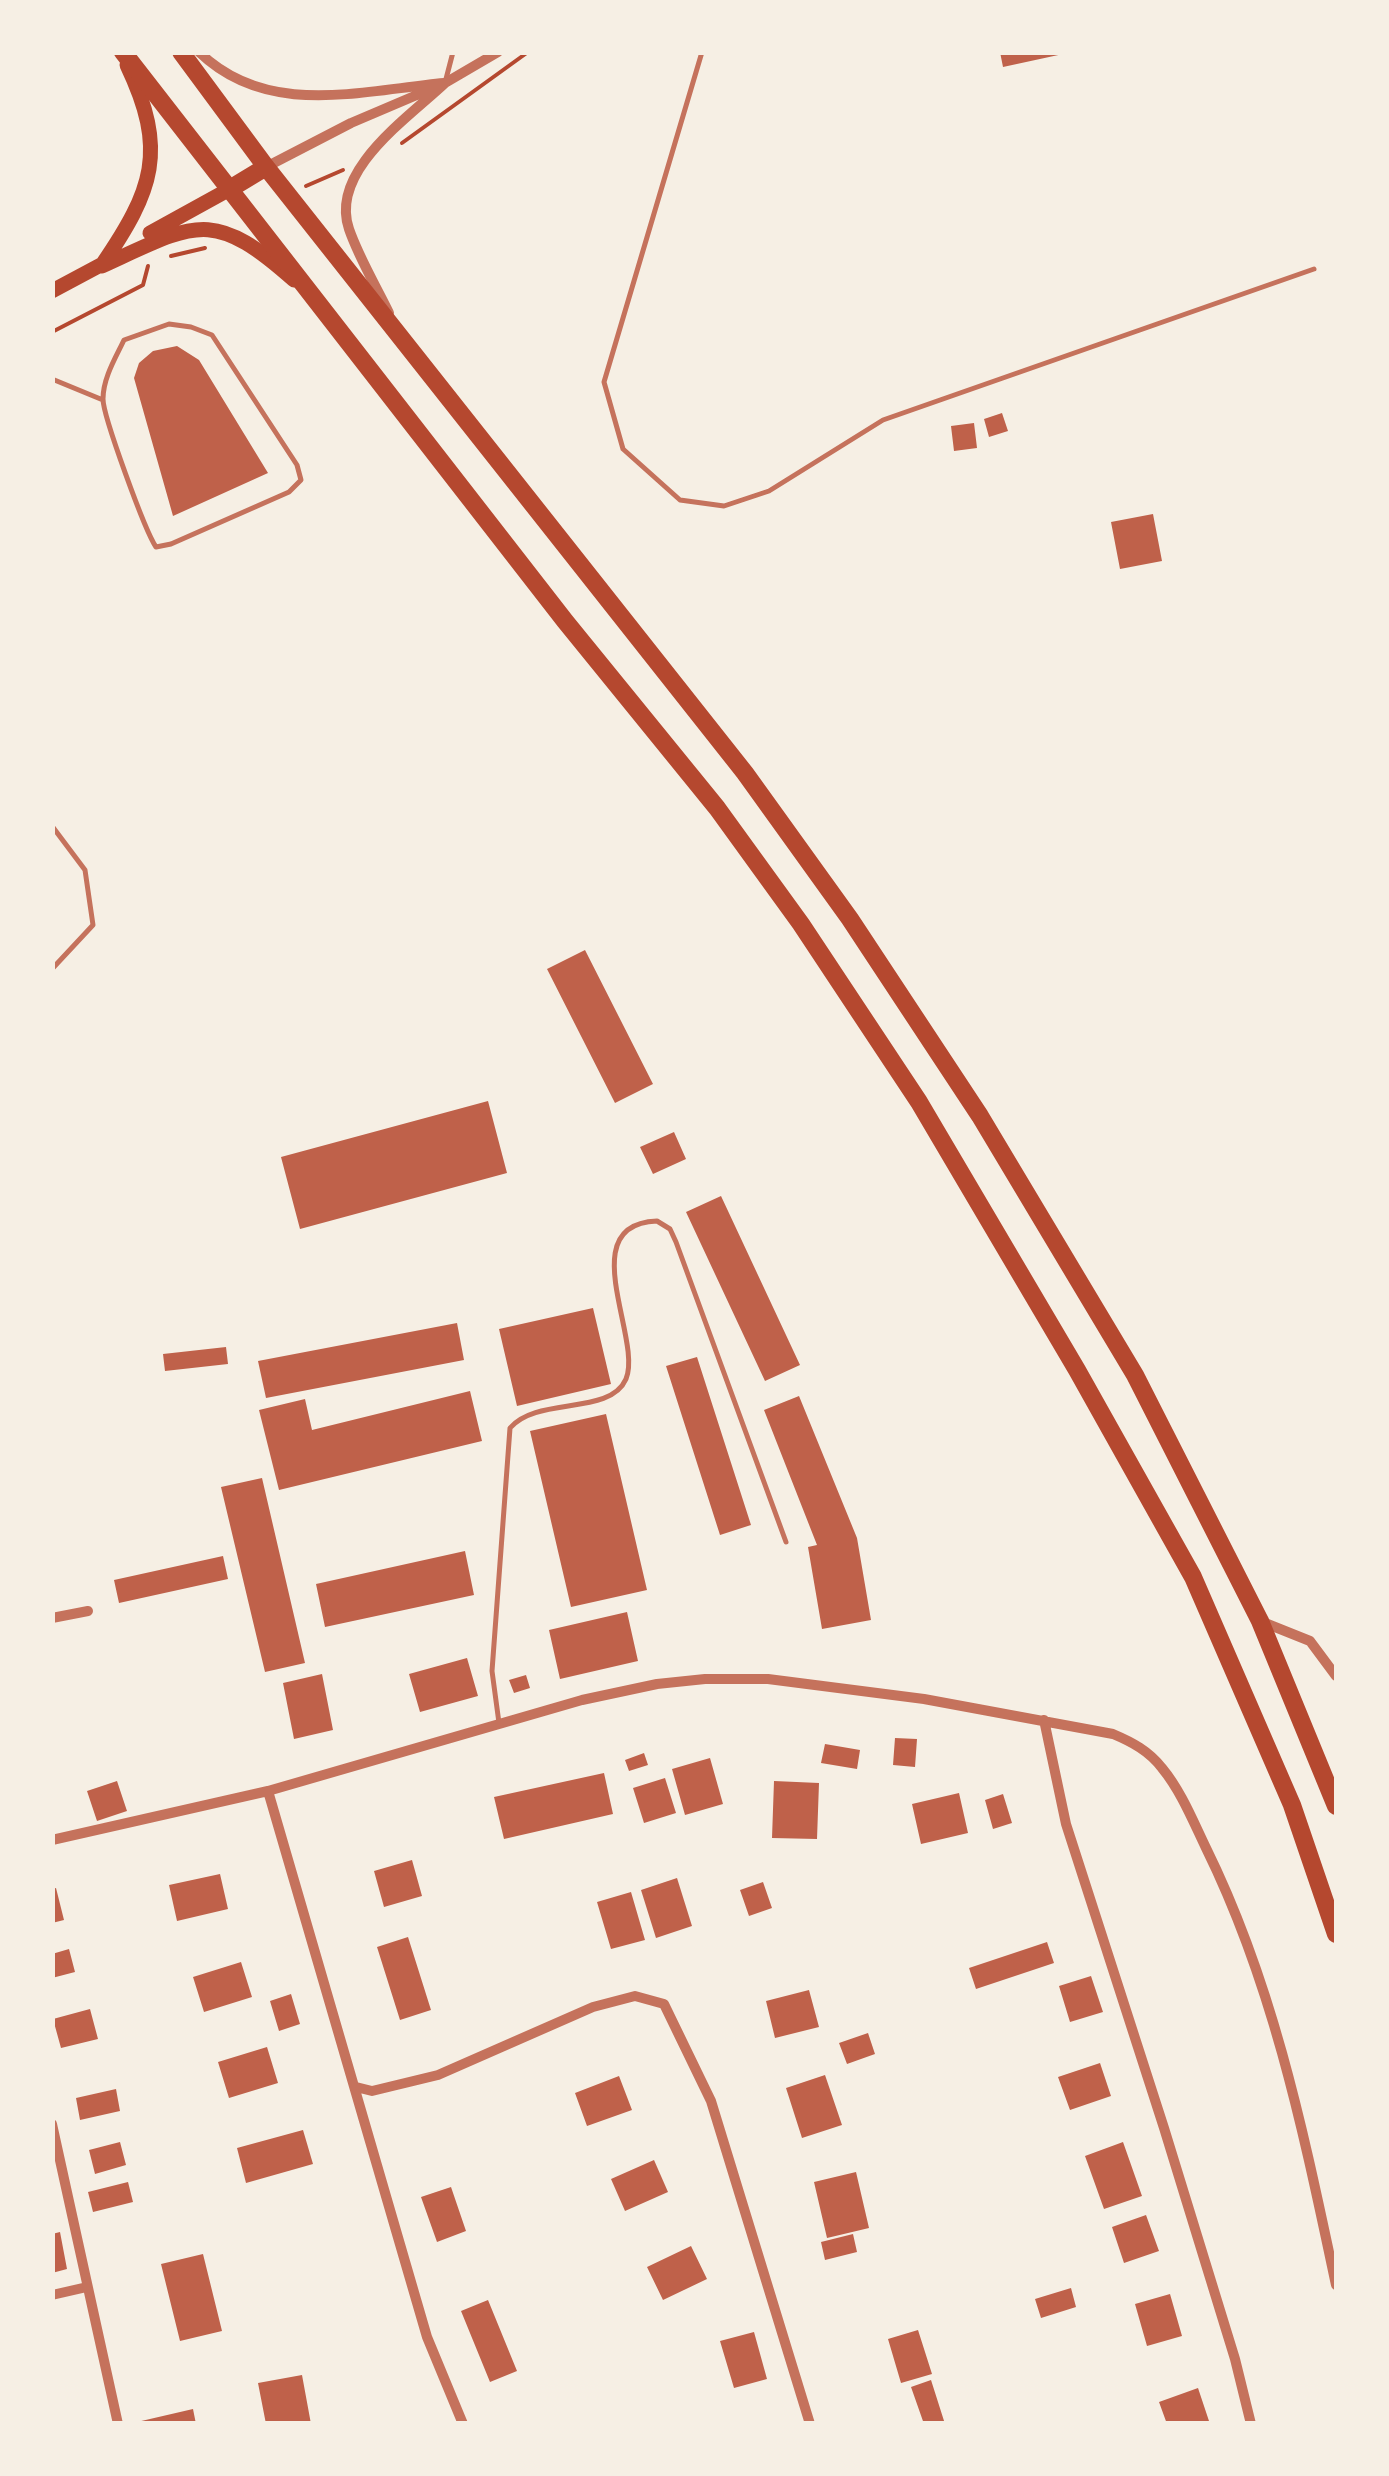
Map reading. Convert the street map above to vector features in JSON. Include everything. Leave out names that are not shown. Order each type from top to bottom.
[{"type":"highway","points":[[122,52],[565,621],[717,808],[919,1102],[1193,1577],[1292,1805],[1336,1934]]},
{"type":"highway","points":[[181,52],[266,167],[746,773],[850,919],[980,1116],[1135,1375],[1260,1620],[1336,1806]]},
{"type":"highway","points":[[228,190],[266,167]]},
{"type":"main road","points":[[102,266],[134,218],[152,156],[148,116],[122,52]]},
{"type":"main road","points":[[102,266],[141,238],[228,190]]},
{"type":"main road","points":[[52,292],[172,234],[192,229],[228,232],[260,250],[312,296]]},
{"type":"street","points":[[198,52],[244,83],[286,96],[445,83]]},
{"type":"street","points":[[266,167],[351,123],[445,83],[498,52]]},
{"type":"street","points":[[398,331],[349,228],[345,207],[352,180],[362,163],[445,83]]},
{"type":"street","points":[[52,1618],[88,1610]]},
{"type":"street","points":[[1260,1620],[1310,1642],[1336,1676]]},
{"type":"street","points":[[52,1840],[268,1791],[582,1700],[657,1684],[738,1677],[924,1699],[1112,1734],[1134,1742],[1161,1766],[1238,1915],[1263,1984],[1300,2118],[1336,2285]]},
{"type":"street","points":[[1044,1720],[1066,1824],[1235,2359],[1250,2424]]},
{"type":"street","points":[[268,1791],[427,2337],[463,2424]]},
{"type":"street","points":[[356,2087],[372,2091],[438,2075],[593,2007],[635,1996],[664,2004],[711,2101],[810,2424]]},
{"type":"street","points":[[52,2124],[118,2424]]},
{"type":"street","points":[[52,2295],[88,2287]]},
{"type":"lane","points":[[445,83],[452,52]]},
{"type":"lane","points":[[702,52],[604,382],[622,449],[680,500],[724,506],[769,491],[883,420],[1314,268]]},
{"type":"lane","points":[[169,324],[212,335],[297,465],[301,480],[289,492],[172,544],[156,547],[145,527],[103,400],[110,368],[124,340],[169,324]]},
{"type":"lane","points":[[52,380],[103,400]]},
{"type":"lane","points":[[52,826],[85,870],[93,925],[52,969]]},
{"type":"lane","points":[[499,1723],[492,1671],[510,1428],[526,1414],[608,1397],[621,1387],[629,1361],[613,1276],[621,1239],[632,1226],[657,1222],[670,1229],[786,1542]]},
{"type":"building","points":[[1000,52],[1063,52],[1063,54],[1003,67]]},
{"type":"building","points":[[177,346],[199,360],[268,473],[173,516],[134,378],[139,363],[153,351]]},
{"type":"building","points":[[1002,413],[1008,431],[989,437],[984,419]]},
{"type":"building","points":[[974,423],[977,448],[954,451],[951,426]]},
{"type":"building","points":[[1153,514],[1162,561],[1120,569],[1111,522]]},
{"type":"building","points":[[585,950],[653,1084],[615,1103],[547,969]]},
{"type":"building","points":[[488,1101],[507,1173],[300,1229],[281,1157]]},
{"type":"building","points":[[674,1132],[686,1159],[653,1174],[640,1147]]},
{"type":"building","points":[[721,1196],[800,1365],[765,1381],[686,1212]]},
{"type":"building","points":[[593,1308],[611,1384],[517,1406],[499,1329]]},
{"type":"building","points":[[457,1323],[464,1360],[266,1398],[258,1361]]},
{"type":"building","points":[[226,1347],[228,1364],[165,1371],[163,1354]]},
{"type":"building","points":[[697,1357],[751,1525],[720,1535],[666,1366]]},
{"type":"building","points":[[470,1391],[482,1441],[279,1490],[259,1410],[305,1399],[312,1430]]},
{"type":"building","points":[[799,1396],[857,1538],[871,1620],[822,1629],[808,1547],[817,1545],[764,1410]]},
{"type":"building","points":[[606,1414],[647,1590],[571,1607],[530,1431]]},
{"type":"building","points":[[262,1478],[305,1663],[265,1672],[221,1487]]},
{"type":"building","points":[[465,1551],[474,1595],[325,1627],[316,1584]]},
{"type":"building","points":[[223,1556],[228,1579],[119,1603],[114,1580]]},
{"type":"building","points":[[627,1612],[638,1661],[560,1679],[549,1630]]},
{"type":"building","points":[[467,1658],[478,1696],[420,1712],[409,1674]]},
{"type":"building","points":[[322,1674],[333,1730],[294,1739],[283,1683]]},
{"type":"building","points":[[526,1675],[530,1688],[514,1693],[509,1680]]},
{"type":"building","points":[[895,1738],[917,1739],[915,1767],[893,1765]]},
{"type":"building","points":[[825,1744],[860,1750],[857,1769],[821,1763]]},
{"type":"building","points":[[644,1753],[648,1765],[629,1771],[625,1760]]},
{"type":"building","points":[[710,1758],[723,1804],[685,1815],[672,1769]]},
{"type":"building","points":[[604,1773],[613,1814],[504,1839],[494,1797]]},
{"type":"building","points":[[665,1778],[676,1813],[644,1823],[633,1788]]},
{"type":"building","points":[[117,1781],[127,1811],[97,1821],[87,1791]]},
{"type":"building","points":[[774,1781],[819,1783],[817,1839],[772,1838]]},
{"type":"building","points":[[959,1793],[968,1833],[921,1844],[912,1804]]},
{"type":"building","points":[[1003,1794],[1012,1823],[993,1829],[985,1800]]},
{"type":"building","points":[[412,1860],[422,1896],[384,1907],[374,1871]]},
{"type":"building","points":[[220,1874],[228,1909],[177,1921],[169,1885]]},
{"type":"building","points":[[677,1878],[692,1926],[656,1938],[641,1890]]},
{"type":"building","points":[[763,1882],[772,1908],[749,1916],[740,1890]]},
{"type":"building","points":[[56,1888],[64,1920],[52,1923],[52,1889]]},
{"type":"building","points":[[631,1892],[645,1940],[611,1949],[597,1902]]},
{"type":"building","points":[[408,1937],[431,2010],[400,2020],[377,1947]]},
{"type":"building","points":[[1047,1942],[1054,1963],[976,1989],[969,1968]]},
{"type":"building","points":[[69,1949],[75,1972],[52,1978],[52,1954]]},
{"type":"building","points":[[241,1962],[252,1997],[204,2012],[193,1977]]},
{"type":"building","points":[[1091,1976],[1103,2012],[1070,2022],[1059,1986]]},
{"type":"building","points":[[809,1990],[819,2027],[775,2038],[766,2001]]},
{"type":"building","points":[[291,1994],[300,2024],[279,2031],[270,2001]]},
{"type":"building","points":[[90,2009],[98,2039],[61,2048],[53,2019]]},
{"type":"building","points":[[868,2033],[875,2054],[847,2064],[839,2043]]},
{"type":"building","points":[[267,2047],[278,2083],[229,2098],[218,2062]]},
{"type":"building","points":[[1100,2063],[1111,2096],[1070,2110],[1058,2077]]},
{"type":"building","points":[[825,2075],[842,2125],[802,2138],[786,2088]]},
{"type":"building","points":[[619,2076],[632,2110],[587,2126],[575,2093]]},
{"type":"building","points":[[116,2089],[120,2111],[80,2120],[76,2098]]},
{"type":"building","points":[[303,2130],[313,2164],[246,2183],[237,2148]]},
{"type":"building","points":[[120,2142],[126,2165],[95,2174],[89,2150]]},
{"type":"building","points":[[1123,2142],[1142,2196],[1104,2209],[1085,2156]]},
{"type":"building","points":[[654,2160],[668,2192],[625,2211],[611,2179]]},
{"type":"building","points":[[856,2172],[869,2228],[827,2238],[814,2182]]},
{"type":"building","points":[[128,2182],[133,2202],[93,2212],[88,2192]]},
{"type":"building","points":[[451,2187],[466,2231],[437,2242],[421,2197]]},
{"type":"building","points":[[1146,2215],[1159,2251],[1124,2263],[1112,2227]]},
{"type":"building","points":[[60,2232],[67,2269],[52,2273],[52,2234]]},
{"type":"building","points":[[853,2234],[857,2252],[825,2260],[821,2242]]},
{"type":"building","points":[[691,2246],[707,2279],[663,2300],[647,2267]]},
{"type":"building","points":[[203,2254],[222,2331],[180,2341],[161,2264]]},
{"type":"building","points":[[1071,2288],[1076,2307],[1041,2318],[1035,2299]]},
{"type":"building","points":[[1170,2294],[1182,2336],[1147,2346],[1135,2304]]},
{"type":"building","points":[[488,2300],[517,2371],[490,2382],[461,2311]]},
{"type":"building","points":[[918,2330],[932,2374],[901,2383],[888,2339]]},
{"type":"building","points":[[754,2332],[767,2379],[734,2388],[720,2341]]},
{"type":"building","points":[[302,2375],[311,2424],[266,2424],[258,2383]]},
{"type":"building","points":[[931,2380],[945,2424],[924,2424],[911,2387]]},
{"type":"building","points":[[1198,2388],[1210,2424],[1167,2424],[1159,2402]]},
{"type":"building","points":[[193,2409],[196,2424],[137,2424],[137,2422]]}]
